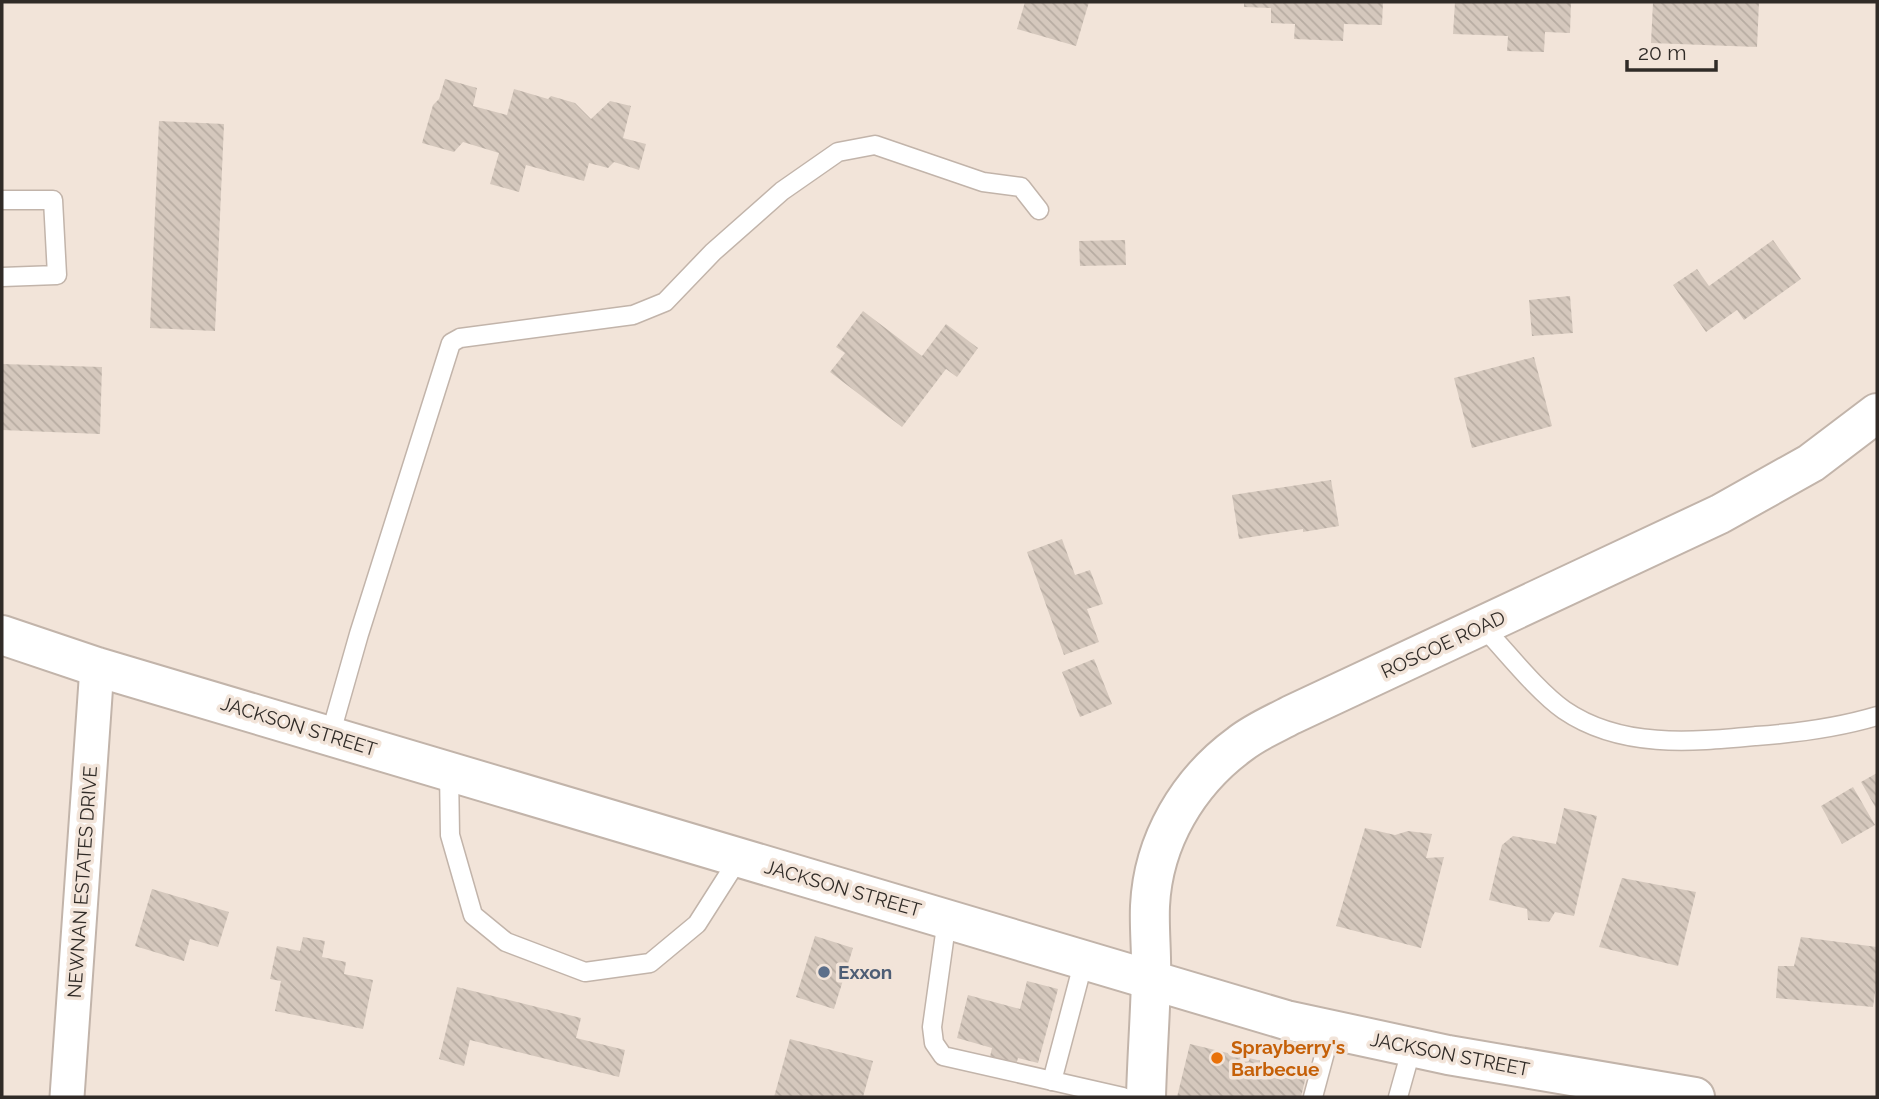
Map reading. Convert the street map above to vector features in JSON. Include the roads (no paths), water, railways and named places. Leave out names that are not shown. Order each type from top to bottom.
[{"type":"main road","name":"ROSCOE ROAD","points":[[1146,1097],[1151,980],[1150,905],[1158,857],[1180,807],[1219,761],[1242,742],[1268,727],[1720,514],[1811,463],[1877,413]]},
{"type":"main road","name":"JACKSON STREET","points":[[2,635],[97,667],[1286,1020],[1412,1047],[1682,1096]]},
{"type":"street","name":"NEWNAN ESTATES DRIVE","points":[[67,1097],[97,667]]},
{"type":"lane","points":[[330,736],[359,634],[451,343],[460,338],[633,314],[665,302],[713,252],[782,191],[838,152],[875,145],[984,182],[1021,187],[1039,210]]},
{"type":"lane","points":[[2,201],[53,200],[57,275],[2,276]]},
{"type":"lane","points":[[1482,626],[1543,691],[1564,709],[1589,723],[1617,733],[1669,742],[1696,741],[1813,731],[1848,725],[1877,716]]},
{"type":"lane","points":[[449,771],[450,835],[473,915],[506,942],[585,972],[650,963],[697,924],[740,858]]},
{"type":"lane","points":[[947,919],[932,1027],[934,1043],[943,1056],[1123,1097]]},
{"type":"lane","points":[[1052,1081],[1084,960]]},
{"type":"lane","points":[[1314,1097],[1331,1030]]},
{"type":"lane","points":[[1398,1097],[1412,1047]]},
{"type":"place","name":"Exxon","points":[[824,972]]},
{"type":"place","name":"Sprayberry's Barbecue","points":[[1217,1058]]}]
